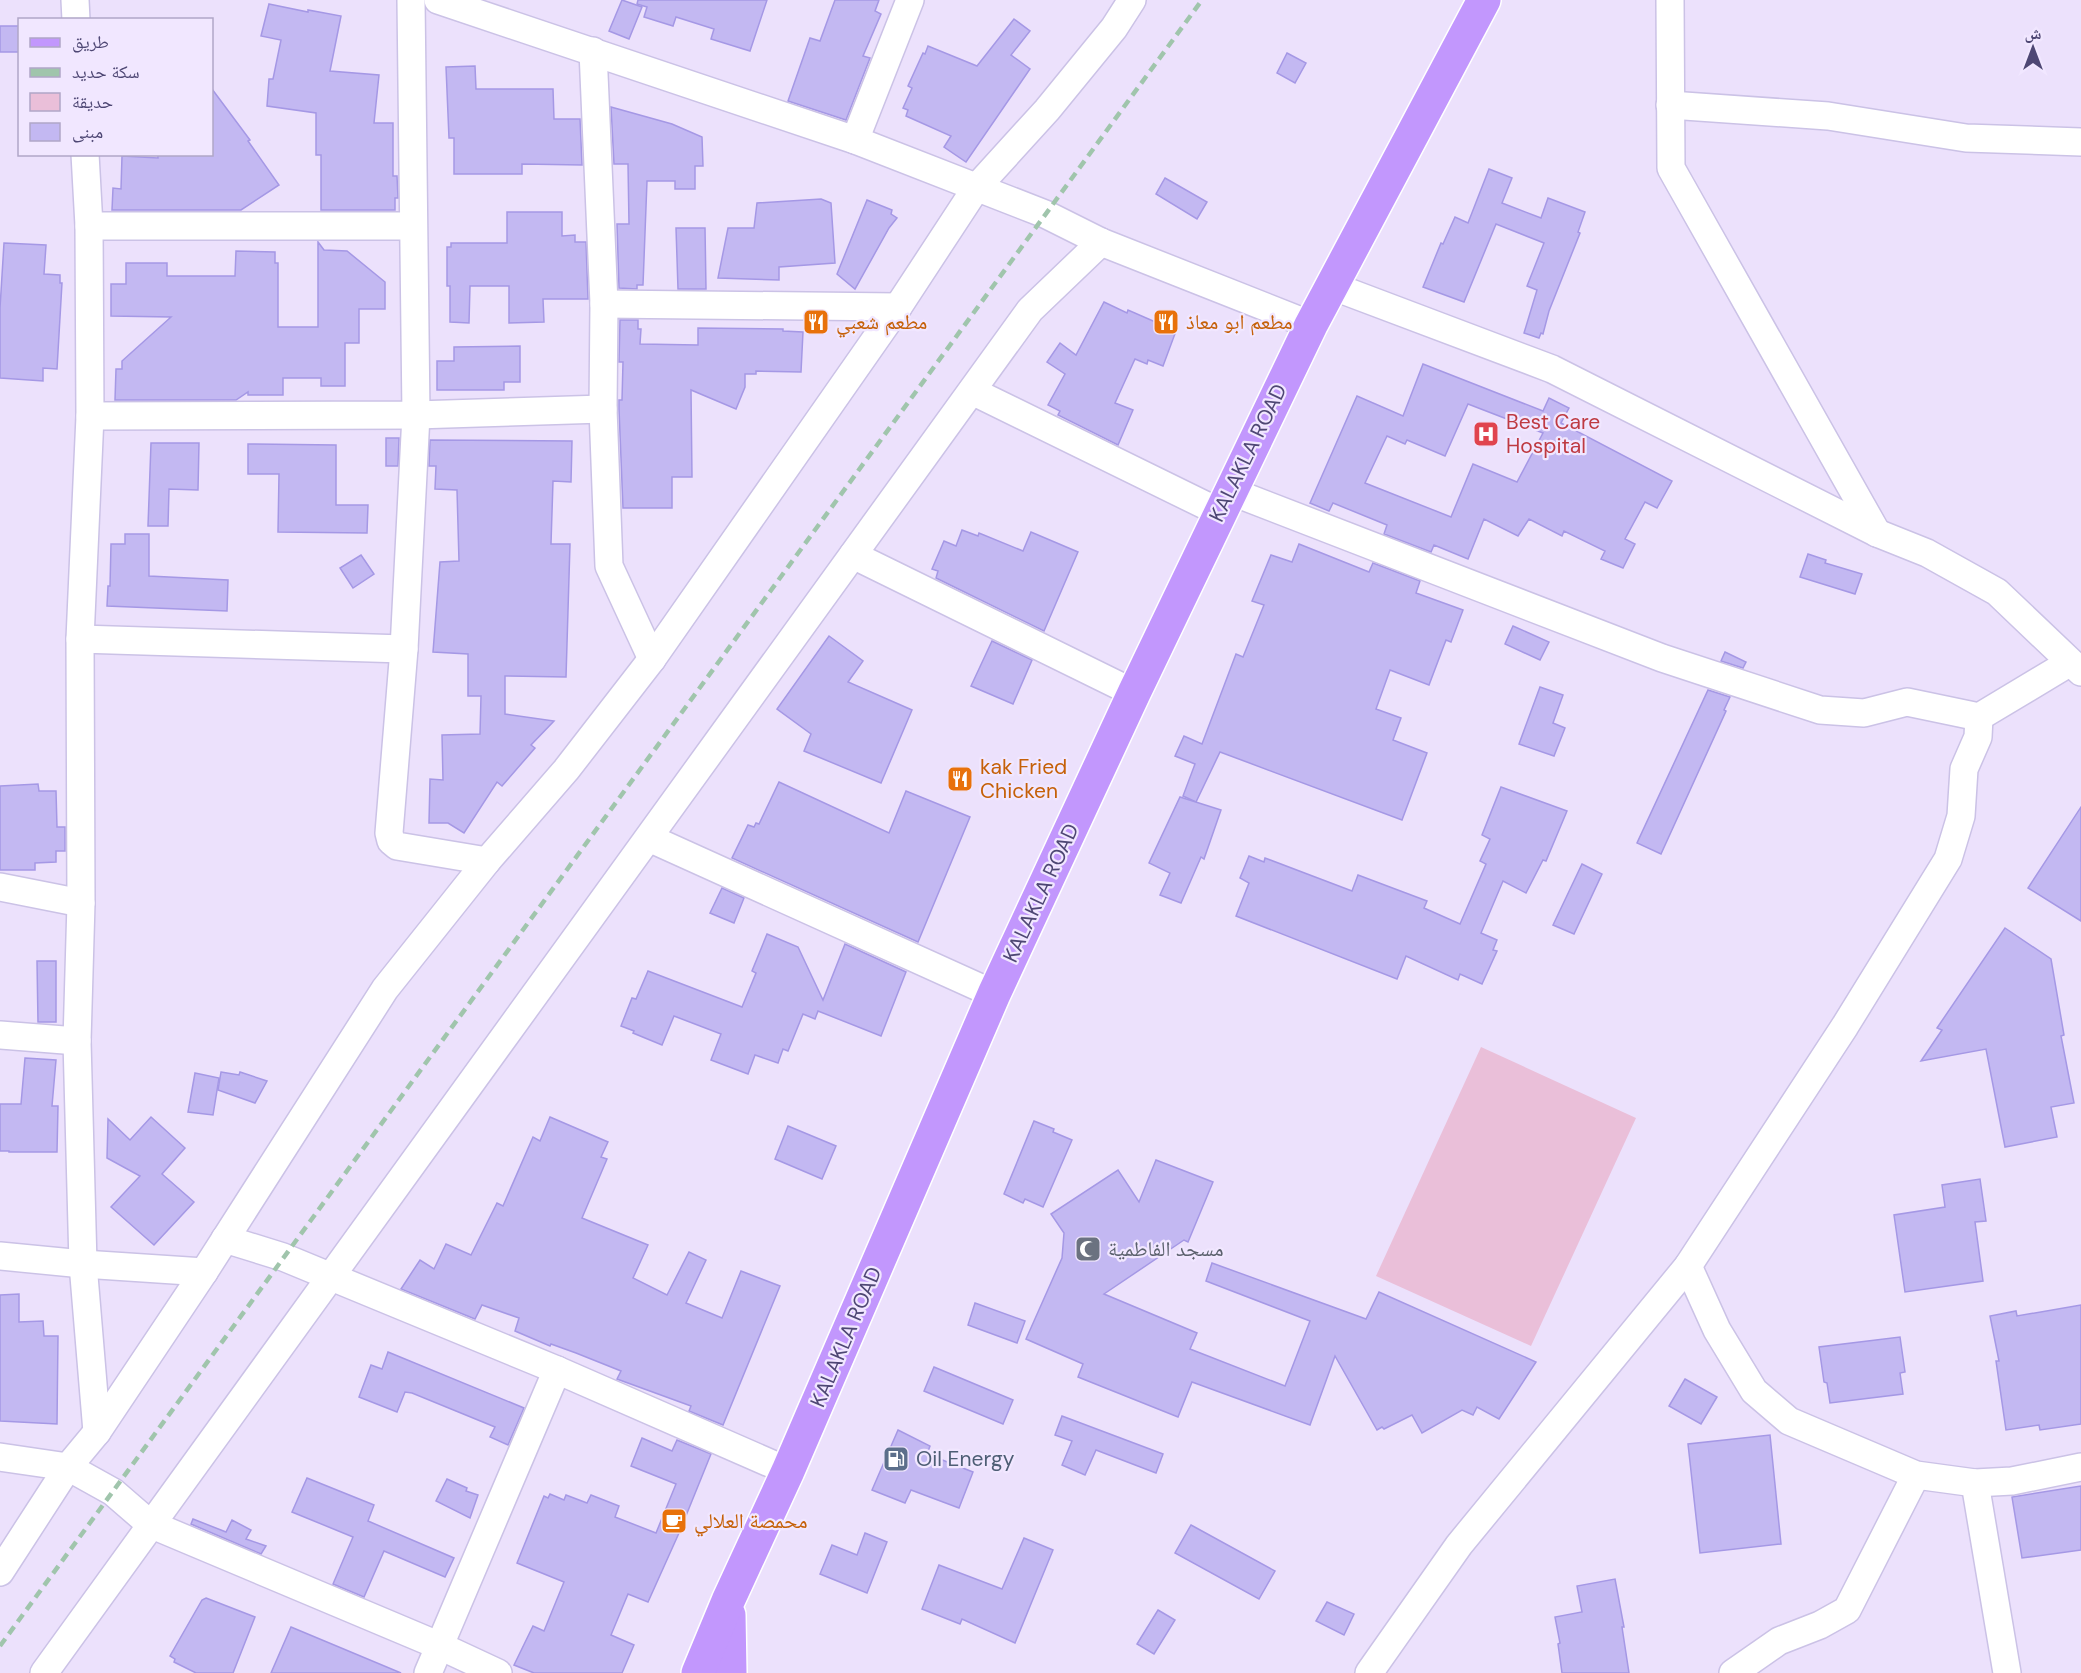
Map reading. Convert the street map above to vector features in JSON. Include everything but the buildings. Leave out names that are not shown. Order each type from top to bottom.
[{"type":"main road","name":"KALAKLA ROAD","points":[[698,1673],[994,994],[1134,693],[1311,325],[1484,0]]},
{"type":"main road","points":[[728,1601],[730,1673]]},
{"type":"street","points":[[75,0],[76,18]]},
{"type":"street","points":[[411,0],[416,415],[404,649],[389,833],[391,841],[397,846],[487,861]]},
{"type":"street","points":[[855,140],[910,0]]},
{"type":"street","points":[[0,1572],[68,1467],[97,1432],[204,1272],[386,990],[487,861],[566,770],[651,659],[898,307],[976,188],[1069,83],[1114,28],[1132,0]]},
{"type":"street","points":[[1670,0],[1671,168],[1877,533]]},
{"type":"street","points":[[453,2],[855,140],[1045,214],[1101,242],[1311,325]]},
{"type":"street","points":[[593,51],[604,304],[603,409],[609,566],[651,659]]},
{"type":"street","points":[[1670,105],[1828,116],[1966,138],[2081,142]]},
{"type":"street","points":[[85,156],[89,226],[90,416],[80,639],[81,903],[76,1041],[83,1264],[97,1432]]},
{"type":"street","points":[[89,226],[413,226]]},
{"type":"street","points":[[45,1673],[150,1524],[331,1278],[1030,310],[1101,242]]},
{"type":"street","points":[[972,391],[1225,502],[1662,658],[1820,710],[1864,713],[1907,702],[1979,717],[2075,668],[1997,592],[1927,553],[1877,533],[1552,369],[1332,286]]},
{"type":"street","points":[[604,304],[898,307]]},
{"type":"street","points":[[90,416],[416,415],[603,409]]},
{"type":"street","points":[[853,555],[1134,693]]},
{"type":"street","points":[[80,639],[404,649]]},
{"type":"street","points":[[1369,1673],[1459,1545],[1688,1266],[1845,1026],[1948,859],[1961,816],[1964,769],[1978,737],[1979,717]]},
{"type":"street","points":[[649,838],[994,994]]},
{"type":"street","points":[[0,887],[81,903]]},
{"type":"street","points":[[0,1035],[76,1041]]},
{"type":"street","points":[[225,1239],[283,1257],[557,1370],[788,1471]]},
{"type":"street","points":[[0,1256],[204,1272]]},
{"type":"street","points":[[1688,1266],[1717,1330],[1754,1391],[1789,1421],[1916,1475],[1976,1483],[2012,1481],[2081,1467]]},
{"type":"street","points":[[428,1673],[557,1370]]},
{"type":"street","points":[[0,1457],[68,1467],[113,1492],[150,1524],[440,1646],[498,1673]]},
{"type":"street","points":[[1733,1673],[1779,1641],[1820,1625],[1847,1610],[1916,1475]]},
{"type":"street","points":[[1976,1483],[2007,1673]]},
{"type":"green space","points":[[1481,1047],[1636,1118],[1531,1346],[1376,1276]]},
{"type":"railway","points":[[0,1646],[1202,0]]},
{"type":"place","name":"مطعم شعبي","points":[[816,322]]},
{"type":"place","name":"مطعم ابو معاذ","points":[[1166,322]]},
{"type":"place","name":"Best Care Hospital","points":[[1486,434]]},
{"type":"place","name":"kak Fried Chicken","points":[[960,779]]},
{"type":"place","name":"مسجد الفاطمية","points":[[1088,1249]]},
{"type":"place","name":"Oil Energy","points":[[896,1459]]},
{"type":"place","name":"محمصة العلالي","points":[[674,1521]]}]
